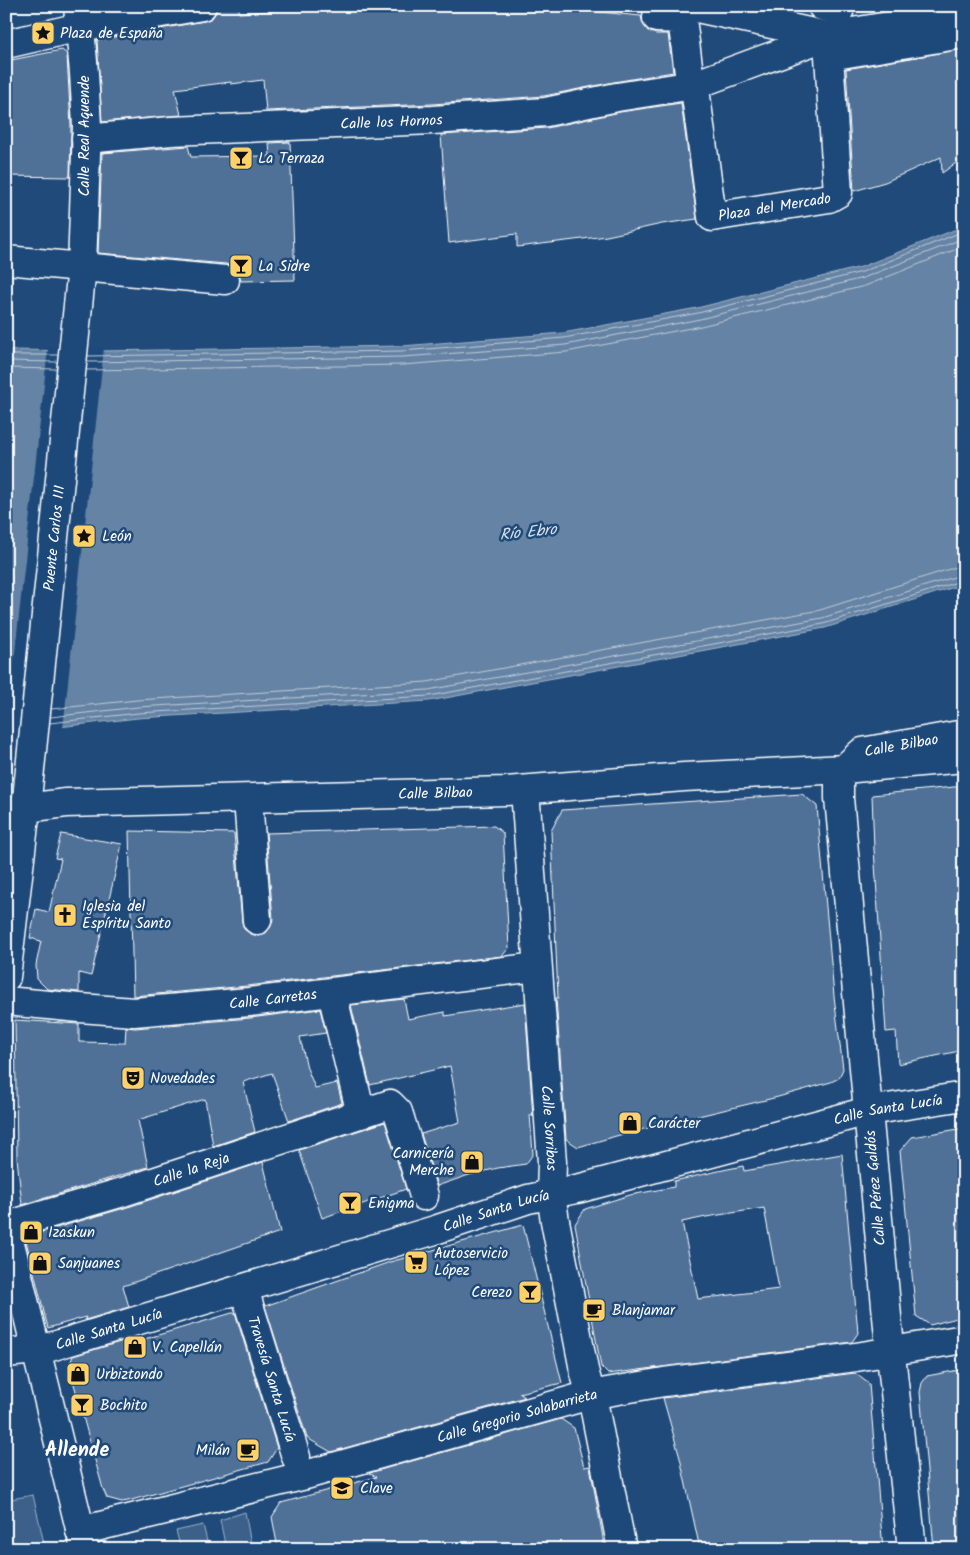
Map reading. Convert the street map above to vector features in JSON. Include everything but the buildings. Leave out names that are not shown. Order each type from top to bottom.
[{"type":"street","points":[[6,44],[79,16],[202,6]]},
{"type":"street","name":"Plaza del Mercado","points":[[658,6],[657,18],[682,19],[689,74],[694,85],[712,217],[829,198],[838,193],[829,56],[958,35],[959,12]]},
{"type":"street","points":[[688,6],[827,36],[959,12]]},
{"type":"street","points":[[748,6],[762,10],[763,6]]},
{"type":"street","points":[[822,6],[839,11],[841,6]]},
{"type":"street","name":"Calle Real Aquende","points":[[79,16],[84,73],[86,139],[82,267]]},
{"type":"street","name":"Calle los Hornos","points":[[86,139],[171,132],[433,120],[546,112],[617,97],[694,85],[827,36]]},
{"type":"street","points":[[6,260],[225,280]]},
{"type":"street","name":"Puente Carlos III","points":[[6,977],[16,810],[82,267]]},
{"type":"street","name":"Calle Bilbao","points":[[844,769],[862,752],[964,734]]},
{"type":"street","name":"Calle Bilbao","points":[[16,810],[66,803],[525,790],[684,777],[844,769],[964,758]]},
{"type":"street","name":"Calle Pérez Galdós","points":[[844,769],[839,779],[839,798],[891,1351],[912,1549]]},
{"type":"street","name":"Calle Sorribas","points":[[525,790],[552,1162],[551,1195],[622,1549]]},
{"type":"street","points":[[248,799],[257,920]]},
{"type":"street","name":"Calle Carretas","points":[[6,1001],[134,1012],[332,993],[537,967]]},
{"type":"street","points":[[332,993],[361,1114]]},
{"type":"street","name":"Calle Santa Lucía","points":[[6,1353],[35,1350],[435,1230],[528,1199],[551,1195],[868,1111],[964,1096]]},
{"type":"street","name":"Calle la Reja","points":[[13,1225],[123,1192],[390,1104],[398,1112],[424,1196]]},
{"type":"street","points":[[13,1225],[35,1350],[82,1540]]},
{"type":"street","name":"Travesía Santa Lucía","points":[[248,1302],[296,1457]]},
{"type":"street","name":"Calle Gregorio Solabarrieta","points":[[82,1540],[590,1395],[664,1382],[891,1351],[964,1338]]},
{"type":"shaded area","points":[[33,1495],[44,1543],[6,1549],[6,1500]]},
{"type":"shaded area","points":[[245,1512],[252,1549],[240,1549],[239,1547],[226,1549],[220,1520]]},
{"type":"shaded area","points":[[203,1525],[209,1549],[181,1549],[176,1531]]},
{"type":"water","name":"Río Ebro","points":[[964,226],[964,584],[825,628],[429,701],[138,718],[6,733],[6,350],[99,351],[402,346],[563,333],[697,308],[861,267]]},
{"type":"pier","points":[[48,348],[104,348],[63,729],[6,735]]},
{"type":"place","name":"Plaza de España","points":[[43,33]]},
{"type":"place","name":"La Terraza","points":[[241,158]]},
{"type":"place","name":"La Sidre","points":[[241,266]]},
{"type":"place","name":"León","points":[[84,536]]},
{"type":"place","name":"Iglesia del Espíritu Santo","points":[[65,915]]},
{"type":"place","name":"Novedades","points":[[133,1078]]},
{"type":"place","name":"Carácter","points":[[630,1123]]},
{"type":"place","name":"Carnicería Merche","points":[[472,1162]]},
{"type":"place","name":"Enigma","points":[[350,1203]]},
{"type":"place","name":"Izaskun","points":[[31,1232]]},
{"type":"place","name":"Autoservicio López","points":[[416,1262]]},
{"type":"place","name":"Sanjuanes","points":[[40,1263]]},
{"type":"place","name":"Cerezo","points":[[530,1292]]},
{"type":"place","name":"Blanjamar","points":[[594,1310]]},
{"type":"place","name":"V. Capellán","points":[[135,1347]]},
{"type":"place","name":"Urbiztondo","points":[[78,1374]]},
{"type":"place","name":"Bochito","points":[[82,1405]]},
{"type":"place","name":"Milán","points":[[248,1450]]},
{"type":"place","name":"Clave","points":[[342,1488]]},
{"type":"district","name":"Allende","points":[[77,1449]]}]
